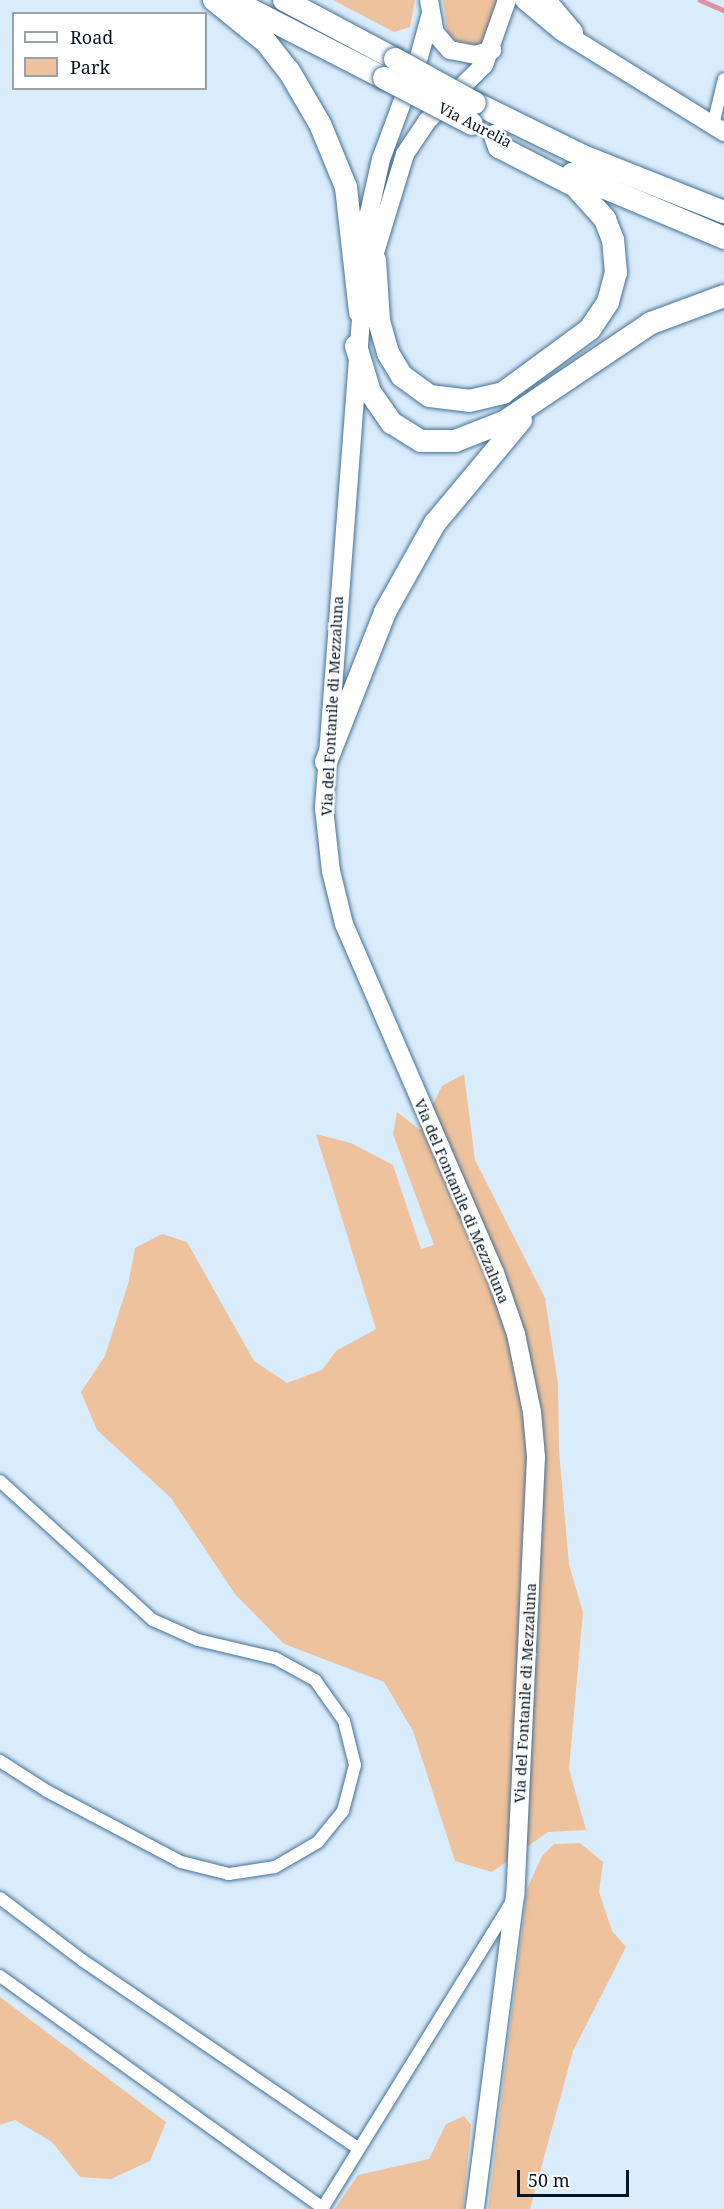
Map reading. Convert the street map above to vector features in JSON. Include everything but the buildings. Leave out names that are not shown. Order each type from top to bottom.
[{"type":"highway","points":[[214,0],[266,42],[289,71],[320,124],[346,187],[360,312]]},
{"type":"highway","name":"Via Aurelia","points":[[232,0],[389,69],[473,113],[724,212]]},
{"type":"highway","name":"Via Aurelia","points":[[284,0],[389,69]]},
{"type":"highway","name":"Via Aurelia","points":[[473,113],[495,136],[577,177],[724,238]]},
{"type":"highway","points":[[370,269],[379,321],[388,353],[402,376],[430,396],[469,401],[503,393],[590,329],[608,302],[616,273],[613,240],[605,219],[575,186],[499,147],[495,136]]},
{"type":"highway","points":[[356,346],[376,404],[392,423],[421,441],[469,438],[534,402],[646,326],[689,306],[724,296]]},
{"type":"highway","points":[[326,762],[385,612],[435,523],[534,402]]},
{"type":"street","name":"Via del Fontanile di Mezzaluna","points":[[475,2209],[515,1895],[536,1457],[529,1392],[516,1334],[495,1273],[344,924],[326,838],[326,762],[356,346],[360,312],[370,269],[390,195],[411,143],[433,115],[479,71],[492,50],[507,0]]},
{"type":"street","points":[[524,0],[553,26],[718,128],[724,79]]},
{"type":"street","points":[[547,0],[585,44]]},
{"type":"street","name":"Via del Fontanile di Mezzaluna","points":[[370,269],[363,260],[369,213],[381,159],[419,57],[429,5]]},
{"type":"street","points":[[429,5],[438,38],[450,50],[466,55],[492,50]]},
{"type":"street","points":[[0,1481],[153,1620],[198,1640],[275,1658],[315,1680],[344,1721],[355,1766],[343,1811],[318,1842],[275,1868],[230,1874],[181,1862],[47,1791],[0,1761]]},
{"type":"street","points":[[0,1976],[322,2208],[515,1895]]},
{"type":"street","points":[[0,1898],[82,1960],[359,2149]]},
{"type":"green space","points":[[333,0],[415,0],[410,27],[394,32]]},
{"type":"green space","points":[[443,0],[498,0],[491,38],[476,45],[454,41],[447,31]]},
{"type":"green space","points":[[464,1074],[475,1160],[545,1298],[558,1384],[559,1450],[569,1565],[583,1612],[569,1769],[586,1830],[548,1832],[492,1872],[455,1861],[413,1731],[384,1682],[284,1644],[235,1594],[171,1498],[97,1430],[81,1392],[105,1356],[128,1284],[135,1248],[162,1234],[187,1242],[254,1361],[287,1383],[322,1370],[336,1351],[376,1329],[316,1134],[351,1143],[393,1165],[421,1249],[434,1245],[393,1134],[397,1112],[420,1130],[442,1086]]},
{"type":"green space","points":[[580,1843],[603,1862],[599,1892],[612,1931],[626,1947],[573,2051],[530,2209],[488,2209],[527,1889],[542,1856],[554,1844]]},
{"type":"green space","points":[[0,1997],[166,2122],[150,2161],[111,2179],[80,2177],[52,2142],[15,2120],[0,2125]]},
{"type":"green space","points":[[464,2116],[471,2125],[463,2209],[335,2209],[358,2175],[429,2159],[446,2124]]},
{"type":"waterway","points":[[700,0],[724,10]]}]
